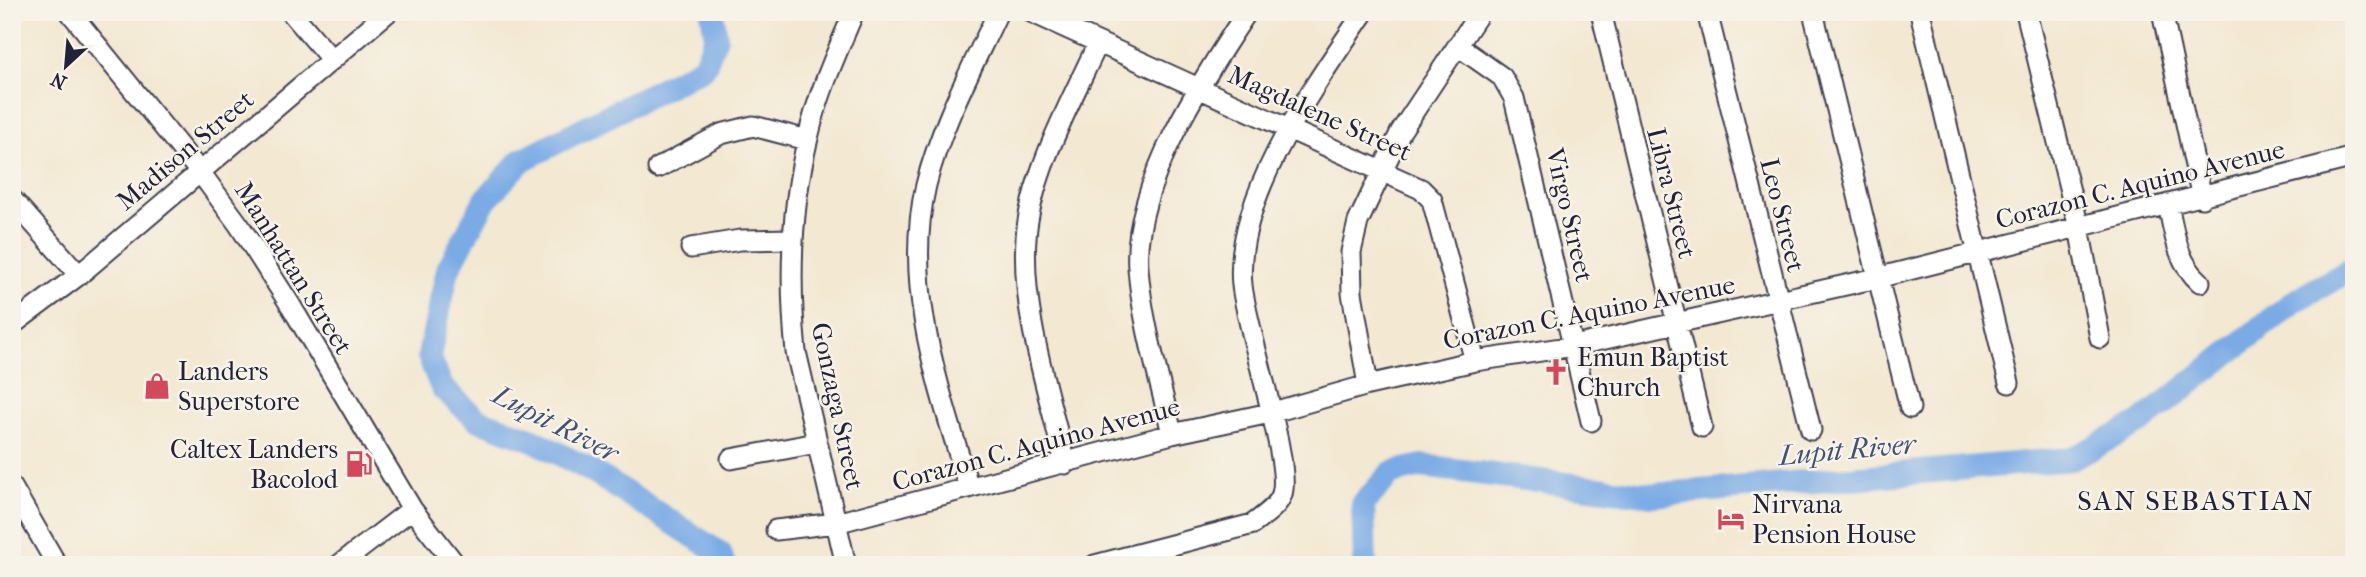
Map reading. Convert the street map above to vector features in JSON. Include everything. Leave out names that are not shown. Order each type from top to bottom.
[{"type":"street","name":"Manhattan Street","points":[[70,12],[200,172],[265,263],[412,509],[456,565]]},
{"type":"street","points":[[291,12],[332,60]]},
{"type":"street","name":"Madison Street","points":[[12,325],[79,275],[388,12]]},
{"type":"street","name":"Gonzaga Street","points":[[846,565],[796,352],[792,320],[793,239],[807,140],[824,82],[853,12]]},
{"type":"street","points":[[968,488],[922,322],[919,249],[926,187],[943,131],[998,12]]},
{"type":"street","name":"Magdalene Street","points":[[1031,12],[1054,17],[1098,43],[1408,181],[1432,200],[1475,361]]},
{"type":"street","points":[[1172,434],[1146,317],[1138,268],[1139,237],[1150,194],[1198,86],[1247,12]]},
{"type":"street","points":[[1095,565],[1252,524],[1271,510],[1282,495],[1284,480],[1242,288],[1241,262],[1244,241],[1277,151],[1315,85],[1364,12]]},
{"type":"street","points":[[1368,385],[1352,293],[1351,252],[1358,222],[1380,170],[1401,131],[1480,12]]},
{"type":"street","name":"Libra Street","points":[[1601,12],[1702,427]]},
{"type":"street","name":"Leo Street","points":[[1707,12],[1811,430]]},
{"type":"street","points":[[1813,12],[1910,408]]},
{"type":"street","points":[[1920,12],[2009,383]]},
{"type":"street","points":[[2026,12],[2079,228],[2100,338]]},
{"type":"street","points":[[2162,12],[2202,198]]},
{"type":"street","points":[[1065,464],[1030,309],[1026,237],[1042,169],[1098,43]]},
{"type":"street","name":"Virgo Street","points":[[1458,46],[1502,77],[1514,98],[1591,421]]},
{"type":"street","points":[[658,168],[721,134],[753,126],[807,140]]},
{"type":"street","name":"Corazon C. Aquino Avenue","points":[[776,530],[836,523],[1172,434],[1270,413],[1368,385],[1475,361],[1574,346],[1877,278],[2354,158]]},
{"type":"street","points":[[12,200],[79,275]]},
{"type":"street","points":[[2168,204],[2180,256],[2190,273],[2200,282]]},
{"type":"street","points":[[691,248],[740,240],[793,239]]},
{"type":"street","points":[[731,459],[817,443]]},
{"type":"street","points":[[12,487],[57,565]]},
{"type":"street","points":[[340,565],[412,509]]},
{"type":"waterway","name":"Lupit River","points":[[712,12],[716,37],[704,67],[522,160],[485,200],[448,269],[429,356],[442,388],[477,419],[533,440],[593,472],[720,553],[724,565]]},
{"type":"waterway","name":"Lupit River","points":[[1365,565],[1363,504],[1391,473],[1422,466],[1653,495],[2072,459],[2140,423],[2293,302],[2354,268]]},
{"type":"place","name":"Emun Baptist Church","points":[[1556,372]]},
{"type":"place","name":"Landers Superstore","points":[[157,386]]},
{"type":"place","name":"Caltex Landers Bacolod","points":[[359,464]]},
{"type":"place","name":"Nirvana Pension House","points":[[1731,519]]},
{"type":"district","name":"SAN SEBASTIAN","points":[[2196,500]]}]
